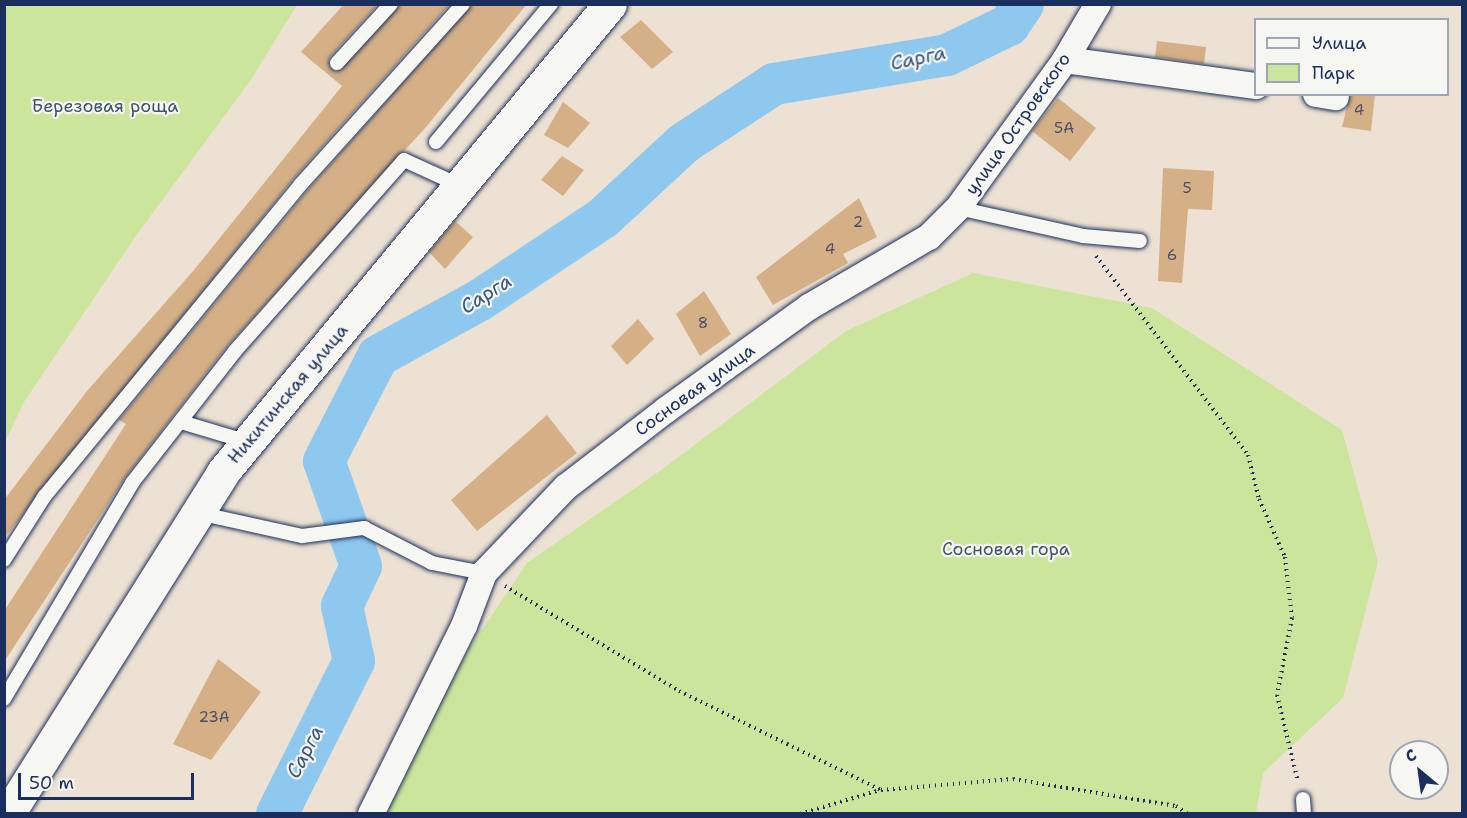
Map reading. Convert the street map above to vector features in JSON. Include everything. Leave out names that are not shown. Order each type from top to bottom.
[{"type":"street","name":"Никитинская улица","points":[[8,813],[197,513],[248,442],[610,4]]},
{"type":"street","name":"улица Островского","points":[[929,237],[958,208],[1065,60],[1098,4]]},
{"type":"street","points":[[1065,60],[1254,86]]},
{"type":"street","name":"Сосновая улица","points":[[371,813],[484,573],[566,487],[666,410],[809,307],[929,237]]},
{"type":"lane","points":[[337,63],[391,4]]},
{"type":"lane","points":[[4,560],[44,497],[300,184],[463,4]]},
{"type":"lane","points":[[436,142],[550,4]]},
{"type":"lane","points":[[4,699],[126,492],[235,351],[404,160],[461,186]]},
{"type":"lane","points":[[958,208],[1083,236],[1140,241]]},
{"type":"lane","points":[[181,422],[248,442]]},
{"type":"lane","points":[[197,513],[302,536],[364,528],[432,563],[484,573]]},
{"type":"path","points":[[1083,236],[1146,327],[1183,364],[1248,455],[1284,557],[1292,618],[1277,695],[1304,806]]},
{"type":"path","points":[[484,573],[679,691],[881,790]]},
{"type":"path","points":[[800,813],[881,790],[1013,779],[1176,806],[1188,813]]},
{"type":"green space","name":"Березовая роща","points":[[5,4],[297,5],[250,81],[135,237],[24,402],[5,442]]},
{"type":"green space","name":"Сосновая гора","points":[[973,273],[1152,308],[1342,430],[1378,562],[1343,698],[1263,773],[1256,813],[380,814],[445,685],[527,563],[664,468],[846,331]]},
{"type":"building","points":[[344,4],[378,4],[330,57],[329,66],[336,72],[400,4],[450,4],[294,178],[4,538],[4,500],[87,391],[194,270],[342,86],[301,52]]},
{"type":"building","points":[[472,4],[527,4],[426,127],[228,345],[125,478],[4,662],[4,611],[126,424],[119,420],[308,190]]},
{"type":"building","points":[[641,20],[673,52],[652,69],[620,37]]},
{"type":"building","points":[[1157,41],[1206,47],[1204,64],[1155,57]]},
{"type":"building","points":[[1350,96],[1375,96],[1371,131],[1342,127]]},
{"type":"building","points":[[1058,98],[1096,128],[1070,161],[1032,131]]},
{"type":"building","points":[[563,102],[590,123],[568,148],[544,135]]},
{"type":"building","points":[[562,156],[584,170],[563,196],[541,180]]},
{"type":"building","points":[[1163,168],[1214,171],[1212,210],[1188,209],[1182,283],[1158,281]]},
{"type":"building","points":[[859,198],[877,237],[843,254],[848,263],[773,305],[756,277]]},
{"type":"building","points":[[455,221],[473,237],[445,269],[429,252]]},
{"type":"building","points":[[704,291],[731,334],[700,356],[676,314]]},
{"type":"building","points":[[638,319],[654,339],[627,365],[611,346]]},
{"type":"building","points":[[547,415],[577,453],[477,531],[451,500]]},
{"type":"building","points":[[218,659],[261,692],[211,760],[173,744]]},
{"type":"waterway","name":"Сарга","points":[[277,814],[354,661],[342,606],[361,566],[324,461],[378,356],[480,300],[603,218],[684,143],[774,84],[947,55],[1009,25],[1023,4]]}]
